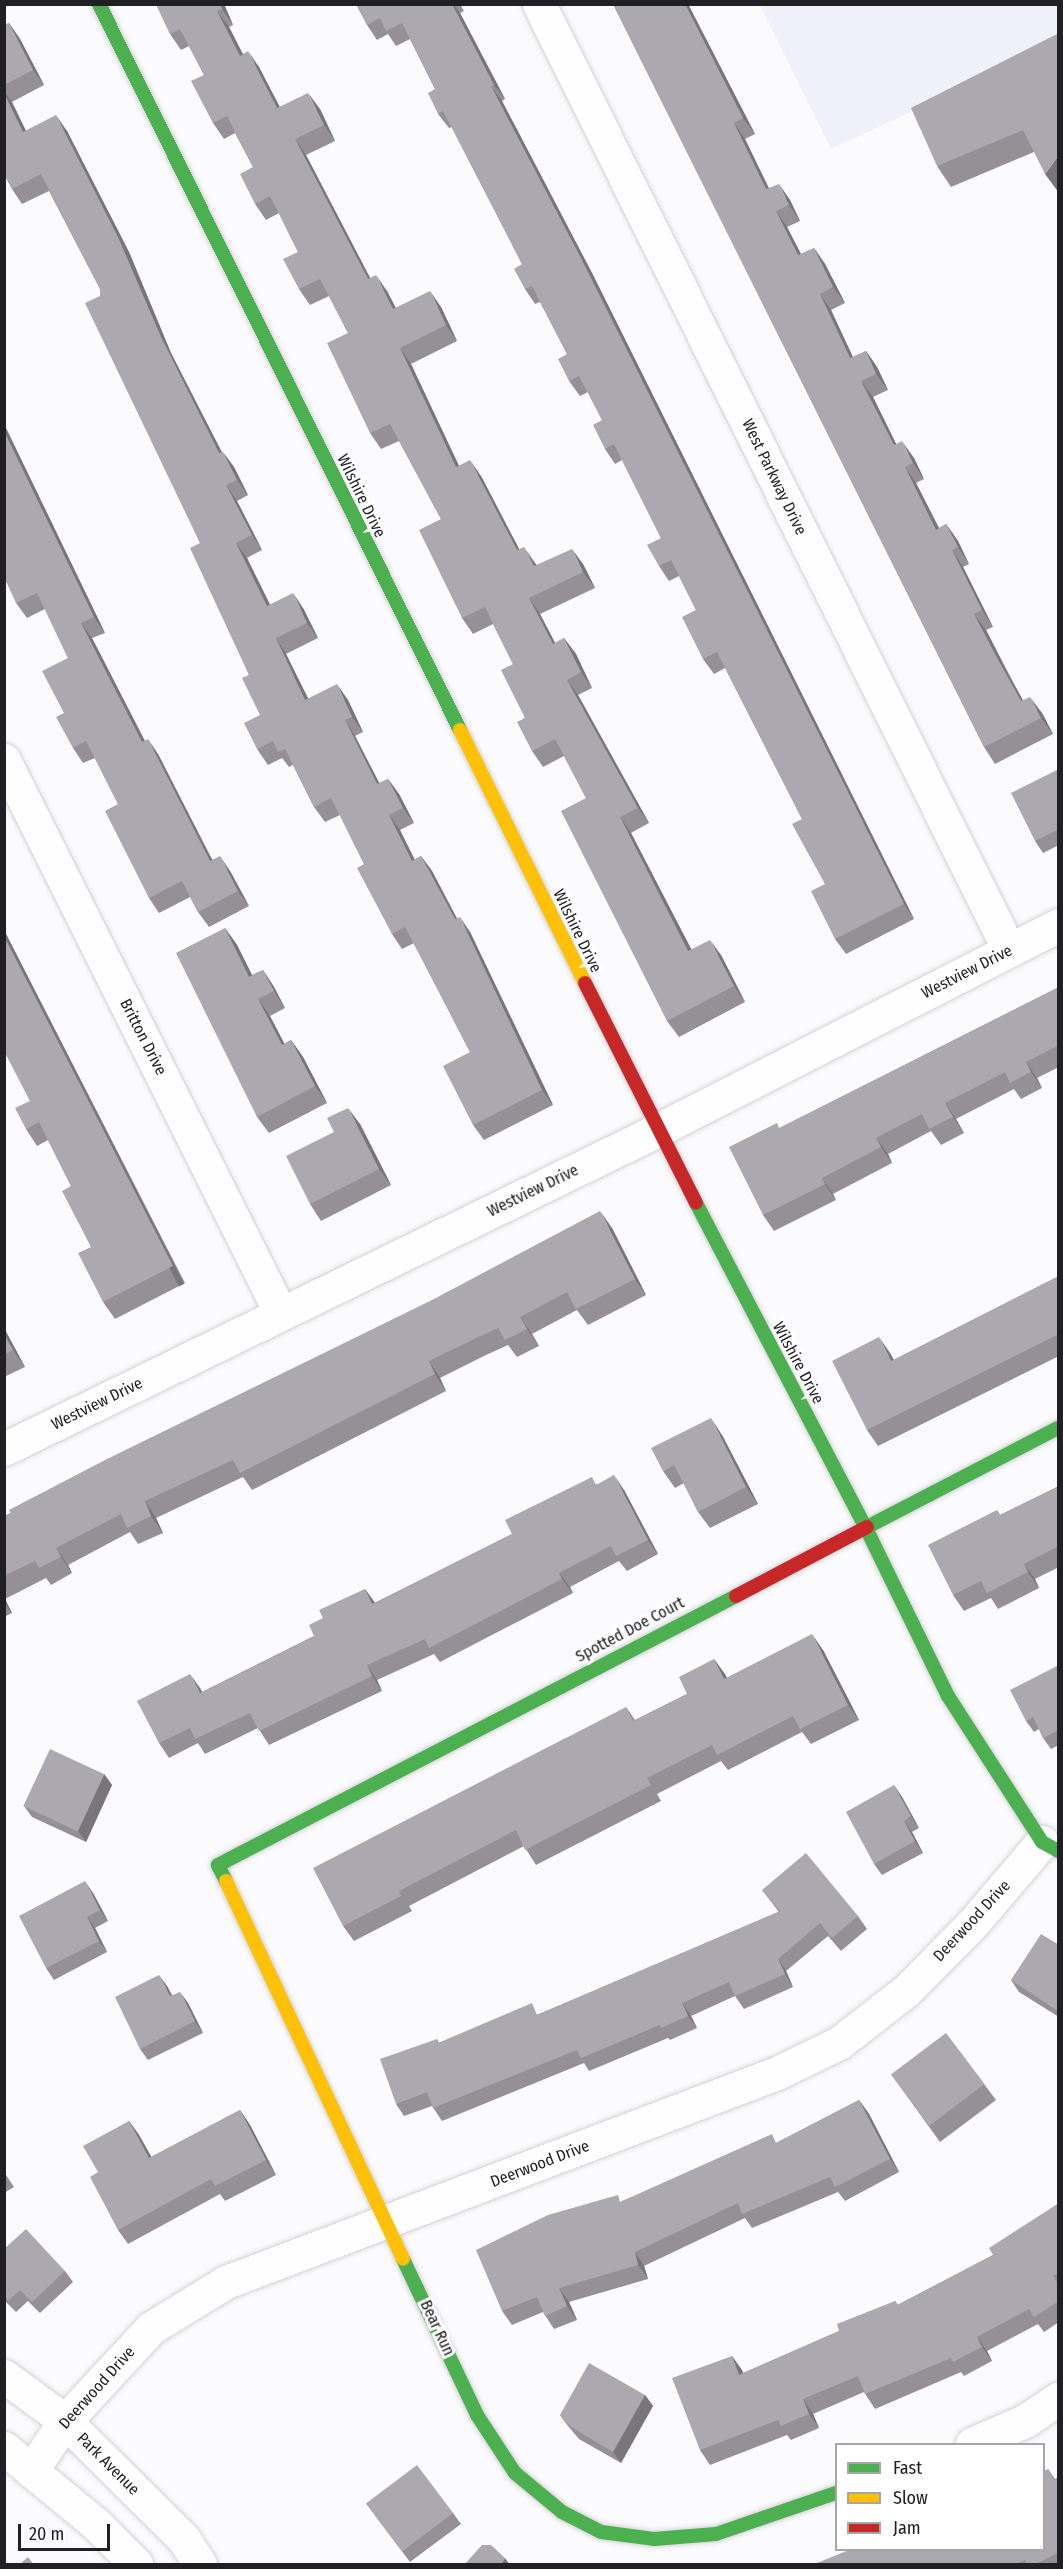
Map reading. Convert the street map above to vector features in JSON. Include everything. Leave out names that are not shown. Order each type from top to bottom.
[{"type":"street","name":"Wilshire Drive","points":[[99,4],[657,1130],[865,1526],[948,1696],[1050,1846]]},
{"type":"street","name":"West Parkway Drive","points":[[539,4],[1009,950]]},
{"type":"street","name":"Britton Drive","points":[[4,760],[281,1314]]},
{"type":"street","name":"Westview Drive","points":[[4,1449],[657,1130],[1059,926]]},
{"type":"street","name":"Spotted Doe Court","points":[[218,1864],[865,1526],[1059,1428]]},
{"type":"street","name":"Deerwood Drive","points":[[31,2471],[65,2421],[151,2328],[226,2282],[777,2073],[839,2043],[907,1990],[1050,1846]]},
{"type":"street","name":"Bear Run","points":[[218,1864],[477,2415],[515,2473],[562,2512],[601,2532],[654,2539],[716,2534],[835,2494]]},
{"type":"street","name":"Park Avenue","points":[[4,2376],[65,2421],[183,2538],[201,2565]]},
{"type":"street","points":[[976,2443],[1025,2421],[1059,2399]]},
{"type":"street","points":[[4,2448],[96,2524],[136,2565]]},
{"type":"shaded area","points":[[760,5],[1058,5],[1058,44],[831,149]]},
{"type":"building","points":[[156,4],[220,4],[222,9],[217,11],[240,56],[248,51],[277,108],[308,93],[324,125],[295,139],[368,279],[376,275],[393,309],[430,291],[446,325],[400,348],[456,467],[470,460],[517,550],[524,547],[534,566],[572,549],[583,572],[529,598],[553,644],[564,638],[581,672],[567,680],[638,808],[620,817],[688,951],[710,940],[734,986],[667,1021],[561,811],[586,798],[555,739],[532,751],[517,722],[525,718],[501,670],[513,664],[485,607],[462,618],[419,530],[441,519],[390,424],[370,433],[327,343],[348,333],[320,279],[299,289],[283,259],[298,252],[270,196],[255,204],[240,174],[253,167],[227,116],[213,123],[191,81],[204,75],[180,29],[170,34]]},
{"type":"building","points":[[356,4],[452,4],[494,85],[491,86],[582,260],[904,904],[835,939],[811,891],[825,884],[792,824],[802,819],[717,652],[703,659],[682,617],[696,610],[671,560],[659,566],[647,545],[661,538],[614,444],[605,449],[593,425],[602,420],[579,376],[569,381],[558,359],[567,354],[532,286],[525,289],[514,269],[522,264],[443,111],[438,114],[428,93],[435,89],[402,23],[386,31],[380,18],[367,25]]},
{"type":"building","points":[[613,4],[685,4],[743,118],[734,123],[766,189],[779,184],[789,205],[776,211],[798,255],[814,248],[833,287],[820,294],[850,358],[866,351],[876,374],[861,381],[894,445],[902,441],[913,463],[905,467],[936,530],[946,524],[958,547],[952,550],[982,610],[974,614],[1021,701],[1030,697],[1041,718],[984,747]]},
{"type":"building","points":[[9,23],[33,70],[4,85],[4,25]]},
{"type":"building","points":[[1059,33],[1059,155],[1045,174],[1023,130],[937,166],[911,108]]},
{"type":"building","points":[[4,93],[23,132],[56,115],[118,237],[161,337],[219,453],[223,452],[237,480],[226,485],[252,535],[236,543],[267,606],[293,593],[307,623],[276,638],[305,700],[337,684],[352,717],[345,720],[377,784],[388,779],[403,808],[389,815],[412,861],[421,856],[455,919],[460,917],[542,1090],[473,1125],[443,1066],[470,1052],[405,927],[392,934],[357,868],[364,864],[331,798],[314,807],[285,749],[278,752],[273,741],[257,749],[244,723],[260,715],[242,678],[249,675],[190,548],[200,543],[85,303],[100,296],[100,289],[41,174],[12,189],[4,174]]},
{"type":"building","points":[[4,431],[94,617],[81,623],[142,742],[148,739],[210,861],[220,856],[238,891],[198,912],[182,881],[149,898],[105,811],[118,804],[86,741],[73,748],[56,717],[64,713],[42,671],[68,658],[37,593],[16,603],[4,577]]},
{"type":"building","points":[[1059,769],[1059,829],[1035,841],[1011,793]]},
{"type":"building","points":[[225,928],[249,977],[263,970],[274,991],[258,999],[282,1045],[291,1040],[315,1086],[257,1117],[176,953]]},
{"type":"building","points":[[4,936],[173,1266],[103,1302],[78,1253],[91,1247],[62,1191],[71,1186],[39,1122],[26,1129],[15,1108],[30,1101],[4,1051]]},
{"type":"building","points":[[1059,987],[1059,1045],[1026,1062],[1031,1072],[1010,1083],[1005,1072],[945,1103],[953,1117],[929,1129],[922,1114],[876,1138],[881,1147],[822,1178],[825,1184],[763,1215],[729,1147],[777,1123],[779,1128]]},
{"type":"building","points":[[348,1108],[379,1169],[310,1204],[286,1156],[334,1132],[327,1118]]},
{"type":"building","points":[[600,1211],[635,1279],[576,1309],[567,1292],[520,1317],[527,1329],[505,1340],[498,1328],[474,1339],[429,1361],[435,1374],[240,1473],[233,1460],[145,1501],[151,1516],[127,1528],[121,1514],[56,1548],[61,1557],[39,1568],[35,1561],[4,1576],[4,1516],[11,1513],[9,1510],[107,1459],[432,1300]]},
{"type":"building","points":[[1059,1276],[1059,1334],[867,1430],[832,1361],[879,1337],[891,1361]]},
{"type":"building","points":[[4,1334],[13,1350],[4,1355]]},
{"type":"building","points":[[711,1418],[746,1487],[698,1512],[674,1465],[663,1471],[651,1448]]},
{"type":"building","points":[[614,1475],[648,1540],[616,1556],[611,1546],[559,1573],[562,1579],[429,1648],[425,1639],[367,1665],[372,1676],[259,1731],[250,1713],[195,1739],[190,1728],[159,1743],[137,1701],[190,1674],[200,1693],[314,1636],[309,1625],[323,1618],[319,1610],[365,1589],[372,1604],[512,1534],[505,1520],[592,1477],[596,1485]]},
{"type":"building","points":[[1059,1486],[1059,1546],[1024,1564],[1028,1572],[987,1593],[981,1581],[953,1595],[928,1545],[997,1510],[1000,1515]]},
{"type":"building","points":[[812,1634],[848,1705],[800,1729],[793,1716],[717,1755],[712,1745],[647,1778],[651,1785],[525,1850],[516,1830],[399,1891],[401,1896],[343,1926],[313,1868],[626,1707],[633,1721],[687,1694],[679,1677],[714,1659],[724,1679]]},
{"type":"building","points":[[1059,1665],[1059,1730],[1043,1738],[1033,1717],[1026,1721],[1010,1690]]},
{"type":"building","points":[[50,1749],[104,1774],[78,1831],[23,1806]]},
{"type":"building","points":[[894,1785],[911,1816],[904,1821],[915,1841],[874,1864],[846,1812]]},
{"type":"building","points":[[806,1853],[858,1916],[832,1938],[820,1923],[778,1959],[785,1974],[735,1996],[729,1982],[682,2003],[688,2016],[661,2028],[660,2025],[581,2058],[577,2050],[433,2108],[427,2092],[396,2104],[380,2059],[437,2039],[438,2043],[532,2003],[537,2015],[780,1911],[762,1890]]},
{"type":"building","points":[[85,1881],[100,1910],[87,1917],[99,1941],[46,1968],[19,1916]]},
{"type":"building","points":[[1041,1934],[1059,1945],[1058,2011],[1011,1980]]},
{"type":"building","points":[[159,1975],[170,1996],[180,1992],[195,2021],[140,2049],[115,1997]]},
{"type":"building","points":[[946,2033],[985,2084],[929,2126],[891,2075]]},
{"type":"building","points":[[859,2100],[890,2159],[835,2187],[830,2177],[742,2214],[738,2203],[635,2252],[638,2265],[559,2288],[567,2306],[545,2316],[537,2297],[502,2311],[476,2250],[548,2215],[618,2195],[620,2202],[772,2134],[776,2143]]},
{"type":"building","points":[[240,2110],[266,2160],[215,2186],[211,2179],[118,2230],[90,2177],[98,2172],[83,2146],[129,2121],[149,2158]]},
{"type":"building","points":[[1059,2203],[1059,2273],[1053,2276],[1059,2285],[1059,2301],[1034,2317],[1029,2309],[977,2337],[982,2347],[953,2362],[951,2358],[865,2394],[858,2376],[803,2399],[809,2414],[781,2426],[778,2420],[700,2450],[672,2378],[732,2356],[739,2375],[839,2331],[837,2324],[895,2301],[897,2305],[993,2255],[989,2248]]},
{"type":"building","points":[[26,2229],[65,2271],[32,2302],[20,2290],[8,2301],[4,2297],[4,2249]]},
{"type":"building","points":[[589,2363],[645,2395],[613,2452],[571,2427],[560,2415]]},
{"type":"building","points":[[417,2465],[453,2513],[402,2551],[366,2504]]},
{"type":"building","points":[[1048,2469],[1054,2480],[1059,2477],[1059,2552],[1034,2565],[1028,2565],[1025,2560],[1014,2565],[812,2565],[847,2551],[1045,2551],[1045,2470]]},
{"type":"building","points":[[482,2545],[491,2545],[505,2558],[502,2565],[464,2565]]},
{"type":"building","points":[[28,2557],[34,2565],[19,2565]]},
{"type":"traffic: fast","points":[[99,4],[460,730]]},
{"type":"traffic: fast","points":[[696,1203],[865,1526],[948,1696],[1042,1842],[1058,1851]]},
{"type":"traffic: fast","points":[[867,1527],[1058,1428]]},
{"type":"traffic: fast","points":[[226,1881],[218,1865],[736,1596]]},
{"type":"traffic: fast","points":[[403,2259],[477,2415],[515,2473],[562,2512],[601,2532],[654,2539],[716,2534],[835,2493]]},
{"type":"traffic: slow","points":[[460,730],[585,983]]},
{"type":"traffic: slow","points":[[226,1881],[403,2259]]},
{"type":"traffic: jam","points":[[585,983],[696,1203]]},
{"type":"traffic: jam","points":[[736,1596],[867,1527]]}]
